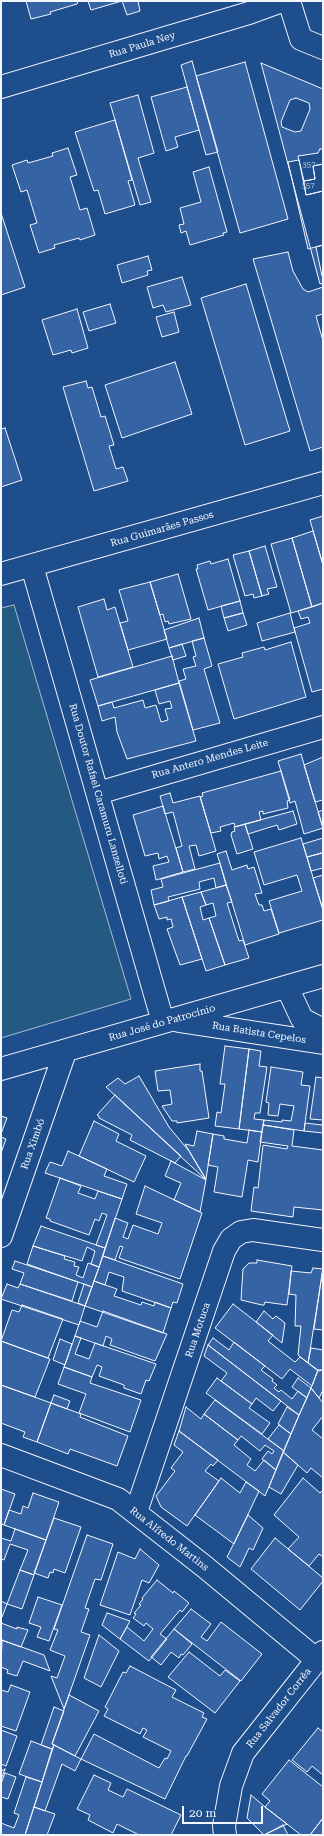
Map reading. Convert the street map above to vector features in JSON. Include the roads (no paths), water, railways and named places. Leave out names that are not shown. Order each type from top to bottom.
[{"type":"street","name":"Rua Paula Ney","points":[[1,87],[249,13],[282,1]]},
{"type":"street","points":[[289,1],[301,39],[323,48]]},
{"type":"street","name":"Rua Guimarães Passos","points":[[1,574],[323,482]]},
{"type":"street","name":"Rua Doutor Rafael Caramuru Lanzelloti","points":[[32,566],[98,793],[168,1021]]},
{"type":"street","name":"Rua Antero Mendes Leite","points":[[98,793],[323,727]]},
{"type":"street","name":"Rua José do Patrocínio","points":[[1,1070],[323,976]]},
{"type":"street","name":"Rua Batista Cepelos","points":[[287,987],[302,1019],[323,1030]]},
{"type":"street","name":"Rua Batista Cepelos","points":[[168,1021],[323,1043]]},
{"type":"street","name":"Rua Ximbó","points":[[1,1236],[65,1052]]},
{"type":"street","name":"Rua Motuca","points":[[136,1512],[224,1251],[231,1239],[241,1232],[253,1230],[323,1240]]},
{"type":"street","name":"Rua Alfredo Martins","points":[[1,1455],[118,1499],[320,1656]]},
{"type":"street","name":"Rua Salvador Corrêa","points":[[225,1835],[224,1826],[231,1786],[243,1753],[320,1656]]}]
